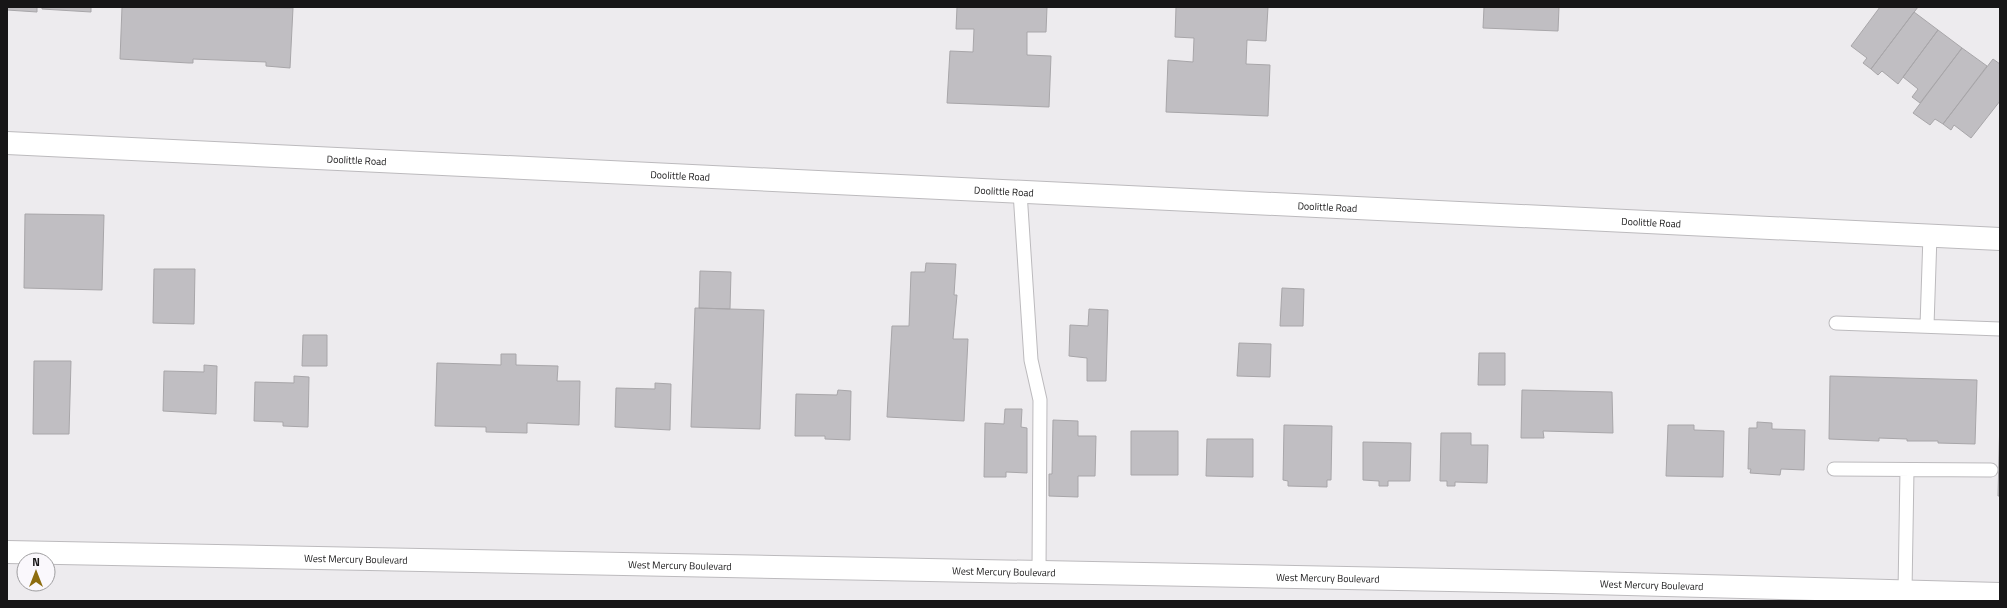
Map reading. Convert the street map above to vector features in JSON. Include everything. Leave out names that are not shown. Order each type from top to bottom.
[{"type":"street","name":"Doolittle Road","points":[[7,143],[2000,239]]},
{"type":"street","name":"West Mercury Boulevard","points":[[7,552],[1551,582],[2000,594]]},
{"type":"lane","points":[[1020,192],[1030,360],[1040,400],[1039,572]]},
{"type":"lane","points":[[1927,326],[1930,235]]},
{"type":"lane","points":[[1836,323],[2000,329]]},
{"type":"lane","points":[[1834,469],[1991,470]]},
{"type":"lane","points":[[1905,592],[1907,470]]},
{"type":"building","points":[[7,7],[37,7],[37,12],[7,10]]},
{"type":"building","points":[[42,7],[91,7],[91,12],[42,9]]},
{"type":"building","points":[[122,7],[293,8],[290,68],[266,66],[266,62],[193,59],[193,63],[189,63],[120,59]]},
{"type":"building","points":[[957,7],[1047,7],[1046,32],[1027,32],[1027,55],[1051,56],[1049,107],[947,103],[950,51],[973,52],[974,29],[956,29]]},
{"type":"building","points":[[1176,7],[1268,7],[1266,41],[1247,40],[1246,64],[1270,65],[1268,116],[1166,112],[1168,60],[1193,62],[1194,38],[1175,37]]},
{"type":"building","points":[[1484,7],[1559,7],[1558,31],[1483,28]]},
{"type":"building","points":[[1880,7],[1918,7],[1871,69],[1863,63],[1867,58],[1851,46]]},
{"type":"building","points":[[1914,12],[1938,30],[1898,84],[1882,71],[1878,75],[1871,69]]},
{"type":"building","points":[[1938,30],[1962,48],[1920,103],[1912,97],[1918,89],[1903,77]]},
{"type":"building","points":[[1962,48],[1987,66],[1943,124],[1935,119],[1930,125],[1913,113]]},
{"type":"building","points":[[1993,59],[2000,64],[2000,101],[1971,138],[1954,125],[1951,130],[1943,124]]},
{"type":"building","points":[[25,214],[104,215],[102,290],[24,288]]},
{"type":"building","points":[[926,263],[956,264],[954,295],[957,295],[953,339],[968,339],[964,421],[887,417],[892,326],[909,326],[911,272],[925,272]]},
{"type":"building","points":[[154,269],[195,269],[194,324],[153,323]]},
{"type":"building","points":[[700,271],[731,272],[730,309],[699,308]]},
{"type":"building","points":[[1282,288],[1304,289],[1303,326],[1280,326]]},
{"type":"building","points":[[695,308],[764,310],[760,429],[691,427]]},
{"type":"building","points":[[1089,309],[1108,310],[1106,381],[1087,381],[1087,358],[1069,356],[1070,325],[1088,326]]},
{"type":"building","points":[[303,335],[327,335],[327,366],[302,366]]},
{"type":"building","points":[[1239,343],[1271,344],[1270,377],[1237,376]]},
{"type":"building","points":[[1479,353],[1505,353],[1505,385],[1478,385]]},
{"type":"building","points":[[501,354],[516,354],[516,365],[558,366],[557,381],[580,381],[579,425],[527,423],[527,433],[486,432],[486,427],[435,426],[437,363],[501,365]]},
{"type":"building","points":[[34,361],[71,361],[69,434],[33,434]]},
{"type":"building","points":[[204,365],[217,366],[216,414],[163,411],[164,371],[204,372]]},
{"type":"building","points":[[294,376],[309,377],[308,427],[283,426],[283,422],[254,421],[255,382],[294,383]]},
{"type":"building","points":[[1830,376],[1977,380],[1975,444],[1938,443],[1938,441],[1907,441],[1907,439],[1879,438],[1879,441],[1829,439]]},
{"type":"building","points":[[655,383],[671,384],[670,430],[615,427],[616,388],[655,389]]},
{"type":"building","points":[[838,390],[851,391],[850,440],[825,439],[825,436],[795,436],[796,394],[837,395]]},
{"type":"building","points":[[1522,390],[1612,392],[1613,433],[1543,431],[1544,438],[1521,438]]},
{"type":"building","points":[[1005,409],[1022,409],[1021,427],[1027,428],[1027,473],[1006,472],[1006,477],[984,477],[985,423],[1004,424]]},
{"type":"building","points":[[2000,415],[2000,496],[1998,496]]},
{"type":"building","points":[[1053,420],[1078,421],[1078,436],[1096,436],[1095,476],[1078,476],[1078,497],[1049,496],[1049,474],[1052,474]]},
{"type":"building","points":[[1757,422],[1772,423],[1772,429],[1805,430],[1804,470],[1781,469],[1780,475],[1750,473],[1751,469],[1748,469],[1749,428],[1757,428]]},
{"type":"building","points":[[1284,425],[1332,426],[1331,480],[1327,480],[1327,487],[1288,486],[1288,481],[1283,480]]},
{"type":"building","points":[[1668,425],[1694,425],[1694,430],[1724,431],[1723,477],[1666,476]]},
{"type":"building","points":[[1131,431],[1178,431],[1178,475],[1131,475]]},
{"type":"building","points":[[1441,433],[1471,433],[1471,445],[1488,445],[1487,483],[1455,482],[1455,486],[1447,486],[1447,481],[1440,481]]},
{"type":"building","points":[[1207,439],[1253,439],[1253,477],[1206,476]]},
{"type":"building","points":[[1363,442],[1411,443],[1410,481],[1388,481],[1388,486],[1379,486],[1379,481],[1363,480]]}]
